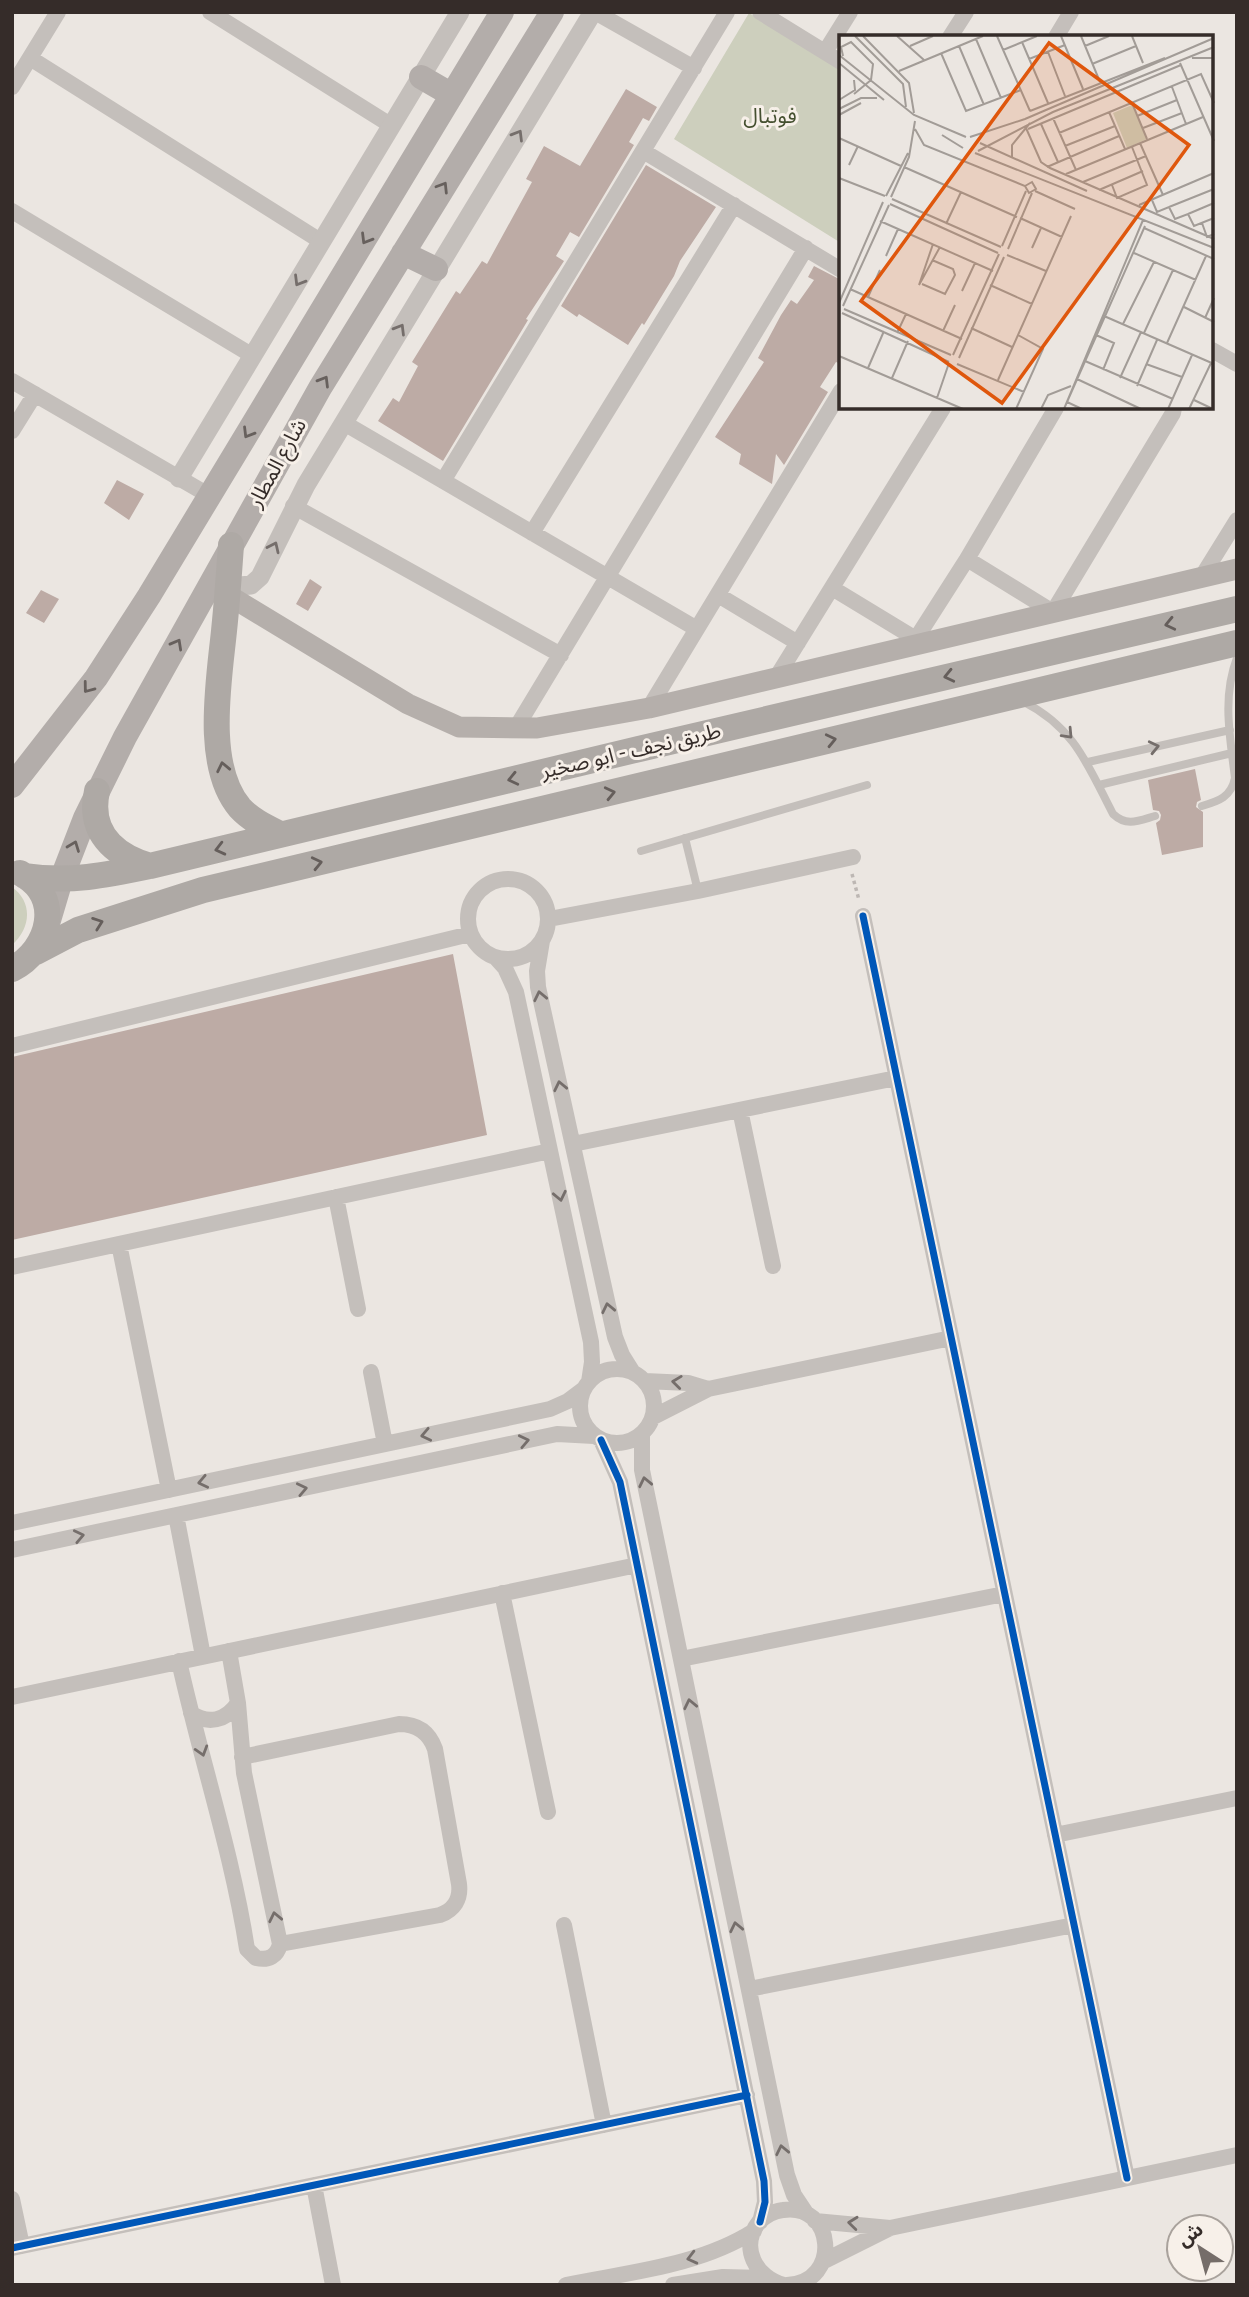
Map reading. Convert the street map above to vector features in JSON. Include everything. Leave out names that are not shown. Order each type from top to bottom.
[{"type":"highway","points":[[231,545],[216,702],[219,750],[226,782],[239,806],[259,823],[280,834]]},
{"type":"highway","name":"طريق نجف - ابو صخير","points":[[19,873],[61,880],[92,878],[150,866],[1237,609]]},
{"type":"highway","name":"طريق نجف - ابو صخير","points":[[12,970],[41,943],[203,890],[1237,643]]},
{"type":"highway","points":[[97,791],[94,806],[104,836],[121,855],[150,866]]},
{"type":"highway","points":[[19,873],[35,885],[44,898],[47,914],[41,943]]},
{"type":"main road","name":"شارع المطار","points":[[12,786],[96,678],[211,496],[502,12]]},
{"type":"main road","name":"شارع المطار","points":[[41,943],[61,880],[97,791],[231,545],[320,388],[552,12]]},
{"type":"main road","points":[[421,78],[452,95]]},
{"type":"main road","points":[[403,253],[436,269]]},
{"type":"main road","points":[[228,591],[408,704],[459,727],[537,727],[649,708],[914,642],[1237,569]]},
{"type":"street","points":[[12,87],[58,12]]},
{"type":"street","points":[[210,12],[392,126]]},
{"type":"street","points":[[179,478],[460,12]]},
{"type":"street","points":[[228,591],[251,585],[260,577],[293,506],[594,12],[694,68]]},
{"type":"street","points":[[443,481],[727,12]]},
{"type":"street","points":[[760,12],[839,61]]},
{"type":"street","points":[[825,52],[850,12]]},
{"type":"street","points":[[951,35],[966,12]]},
{"type":"street","points":[[1057,35],[1071,12]]},
{"type":"street","points":[[30,58],[322,242]]},
{"type":"street","points":[[643,151],[839,269]]},
{"type":"street","points":[[532,533],[734,205]]},
{"type":"street","points":[[12,211],[253,356]]},
{"type":"street","points":[[516,727],[806,248]]},
{"type":"street","points":[[1214,351],[1237,364]]},
{"type":"street","points":[[12,381],[211,496]]},
{"type":"street","points":[[12,431],[35,394]]},
{"type":"street","points":[[649,708],[839,394]]},
{"type":"street","points":[[776,678],[942,410]]},
{"type":"street","points":[[832,588],[914,642],[967,559],[1055,410]]},
{"type":"street","points":[[967,559],[1052,612],[1174,410]]},
{"type":"street","points":[[344,423],[696,629]]},
{"type":"street","points":[[293,506],[561,655]]},
{"type":"street","points":[[1201,578],[1237,520]]},
{"type":"street","points":[[718,594],[798,643]]},
{"type":"street","points":[[549,919],[851,858]]},
{"type":"street","points":[[778,2283],[757,2268],[751,2256],[750,2243],[765,2202],[764,2180],[620,1482],[598,1438],[582,1420],[580,1409],[592,1362],[591,1342],[516,992],[505,968],[476,944],[470,934],[467,918],[471,903],[480,890],[493,881],[508,878],[524,881],[537,890],[545,903],[549,919],[537,971],[538,987],[615,1337],[622,1355],[652,1391],[655,1404],[653,1417],[642,1435],[642,1470],[787,2175],[794,2195],[825,2239],[820,2272]]},
{"type":"street","points":[[863,916],[1127,2178]]},
{"type":"street","points":[[12,1046],[470,934]]},
{"type":"street","points":[[496,958],[521,957],[533,951],[542,941]]},
{"type":"street","points":[[573,1144],[897,1078]]},
{"type":"street","points":[[740,1110],[774,1266]]},
{"type":"street","points":[[12,1267],[550,1151]]},
{"type":"street","points":[[336,1197],[358,1309]]},
{"type":"street","points":[[119,1244],[169,1490]]},
{"type":"street","points":[[653,1417],[708,1389],[951,1339]]},
{"type":"street","points":[[12,1523],[550,1409],[568,1401],[607,1370],[620,1369],[638,1376],[688,1383],[708,1389]]},
{"type":"street","points":[[371,1372],[385,1444]]},
{"type":"street","points":[[12,1550],[557,1434],[598,1438],[611,1444],[622,1443],[642,1435]]},
{"type":"street","points":[[176,1515],[203,1656]]},
{"type":"street","points":[[12,1697],[637,1565]]},
{"type":"street","points":[[502,1593],[548,1812]]},
{"type":"street","points":[[681,1659],[1004,1594]]},
{"type":"street","points":[[179,1661],[210,1781],[247,1949],[256,1958],[269,1959],[275,1955],[280,1944],[242,1757],[238,1703],[229,1651]]},
{"type":"street","points":[[191,1713],[205,1720],[214,1720],[228,1715],[238,1703]]},
{"type":"street","points":[[242,1757],[399,1724],[422,1730],[435,1749],[460,1891],[452,1909],[440,1915],[280,1944]]},
{"type":"street","points":[[1055,1835],[1237,1798]]},
{"type":"street","points":[[564,1925],[604,2125]]},
{"type":"street","points":[[749,1989],[1074,1925]]},
{"type":"street","points":[[12,2199],[17,2247],[747,2095]]},
{"type":"street","points":[[566,2285],[696,2258],[734,2244],[766,2216],[781,2210],[890,2228],[1237,2155]]},
{"type":"street","points":[[314,2185],[333,2285]]},
{"type":"street","points":[[673,2285],[723,2277],[778,2283],[804,2281],[890,2228]]},
{"type":"lane","points":[[1202,806],[1223,799],[1233,786],[1228,688],[1237,658]]},
{"type":"lane","points":[[1012,696],[1052,719],[1076,743],[1118,819],[1132,823],[1154,816]]},
{"type":"lane","points":[[1088,762],[1230,730]]},
{"type":"lane","points":[[1099,785],[1232,753]]},
{"type":"lane","points":[[641,851],[867,785]]},
{"type":"lane","points":[[685,838],[698,891]]},
{"type":"path","points":[[851,858],[863,916]]},
{"type":"green space","name":"فوتبال","points":[[749,13],[839,67],[839,242],[674,139]]},
{"type":"green space","points":[[12,887],[24,901],[27,916],[23,931],[12,945]]},
{"type":"building","points":[[626,89],[657,107],[649,121],[643,118],[629,142],[634,145],[579,237],[570,232],[556,256],[564,261],[526,319],[528,320],[443,461],[378,421],[393,398],[399,402],[418,366],[412,362],[456,291],[460,294],[482,261],[487,264],[532,182],[526,179],[544,146],[580,166]]},
{"type":"building","points":[[646,165],[716,207],[680,261],[674,276],[644,325],[642,323],[628,345],[579,314],[577,317],[561,306]]},
{"type":"building","points":[[814,266],[839,279],[839,363],[836,362],[820,387],[828,392],[784,465],[776,454],[772,484],[739,464],[741,454],[715,437],[764,362],[758,358],[781,315],[791,300],[797,304],[814,280],[808,277]]},
{"type":"building","points":[[117,480],[144,494],[129,520],[104,503]]},
{"type":"building","points":[[310,579],[322,587],[308,611],[296,604]]},
{"type":"building","points":[[41,590],[59,599],[44,623],[26,613]]},
{"type":"building","points":[[1195,769],[1201,800],[1196,807],[1203,812],[1203,847],[1162,855],[1156,823],[1161,815],[1159,811],[1153,810],[1148,780]]},
{"type":"building","points":[[453,954],[487,1135],[12,1240],[12,1057]]},
{"type":"cycle path","points":[[863,916],[1127,2178]]},
{"type":"cycle path","points":[[601,1440],[620,1482],[764,2181],[765,2202],[760,2222]]},
{"type":"cycle path","points":[[12,2248],[747,2095]]}]
